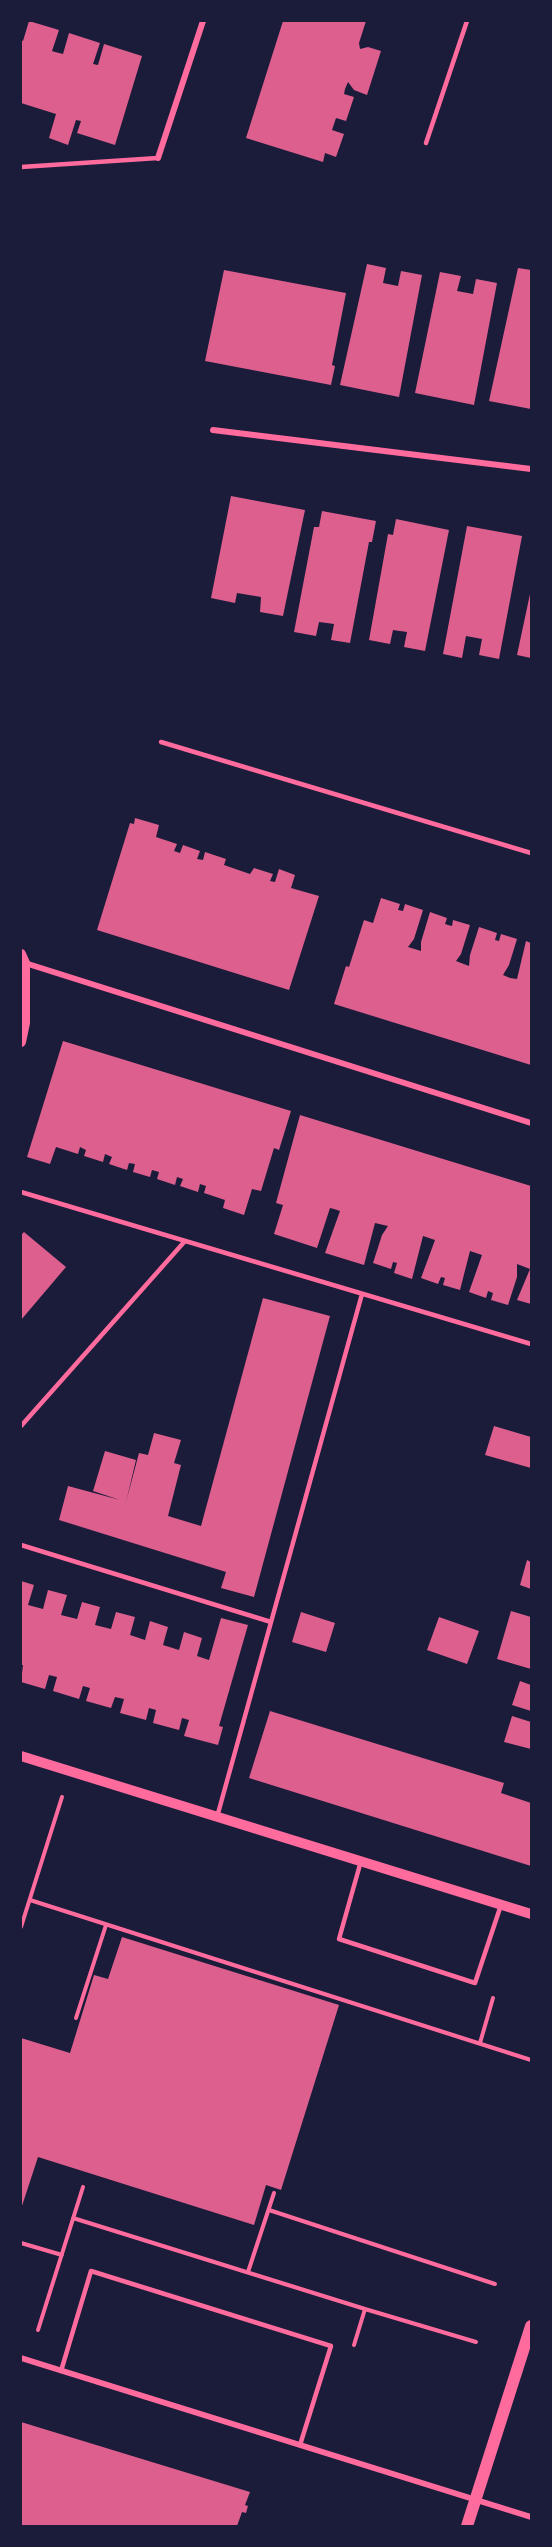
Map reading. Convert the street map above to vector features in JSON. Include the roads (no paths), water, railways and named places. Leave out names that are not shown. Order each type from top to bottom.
[{"type":"main road","points":[[467,2526],[531,2326]]},
{"type":"street","points":[[158,158],[201,21]]},
{"type":"street","points":[[213,430],[531,469]]},
{"type":"street","points":[[21,1042],[25,1023],[23,958],[531,1123]]},
{"type":"street","points":[[21,1756],[531,1914]]},
{"type":"street","points":[[21,2358],[531,2517]]},
{"type":"lane","points":[[426,143],[467,21]]},
{"type":"lane","points":[[21,167],[158,158]]},
{"type":"lane","points":[[161,742],[531,854]]},
{"type":"lane","points":[[21,1192],[531,1344]]},
{"type":"lane","points":[[21,1426],[185,1241]]},
{"type":"lane","points":[[217,1816],[362,1294]]},
{"type":"lane","points":[[21,1545],[271,1622]]},
{"type":"lane","points":[[361,1862],[339,1940],[475,1983],[501,1905]]},
{"type":"lane","points":[[61,2371],[91,2271],[114,2278],[331,2346],[300,2445]]}]
